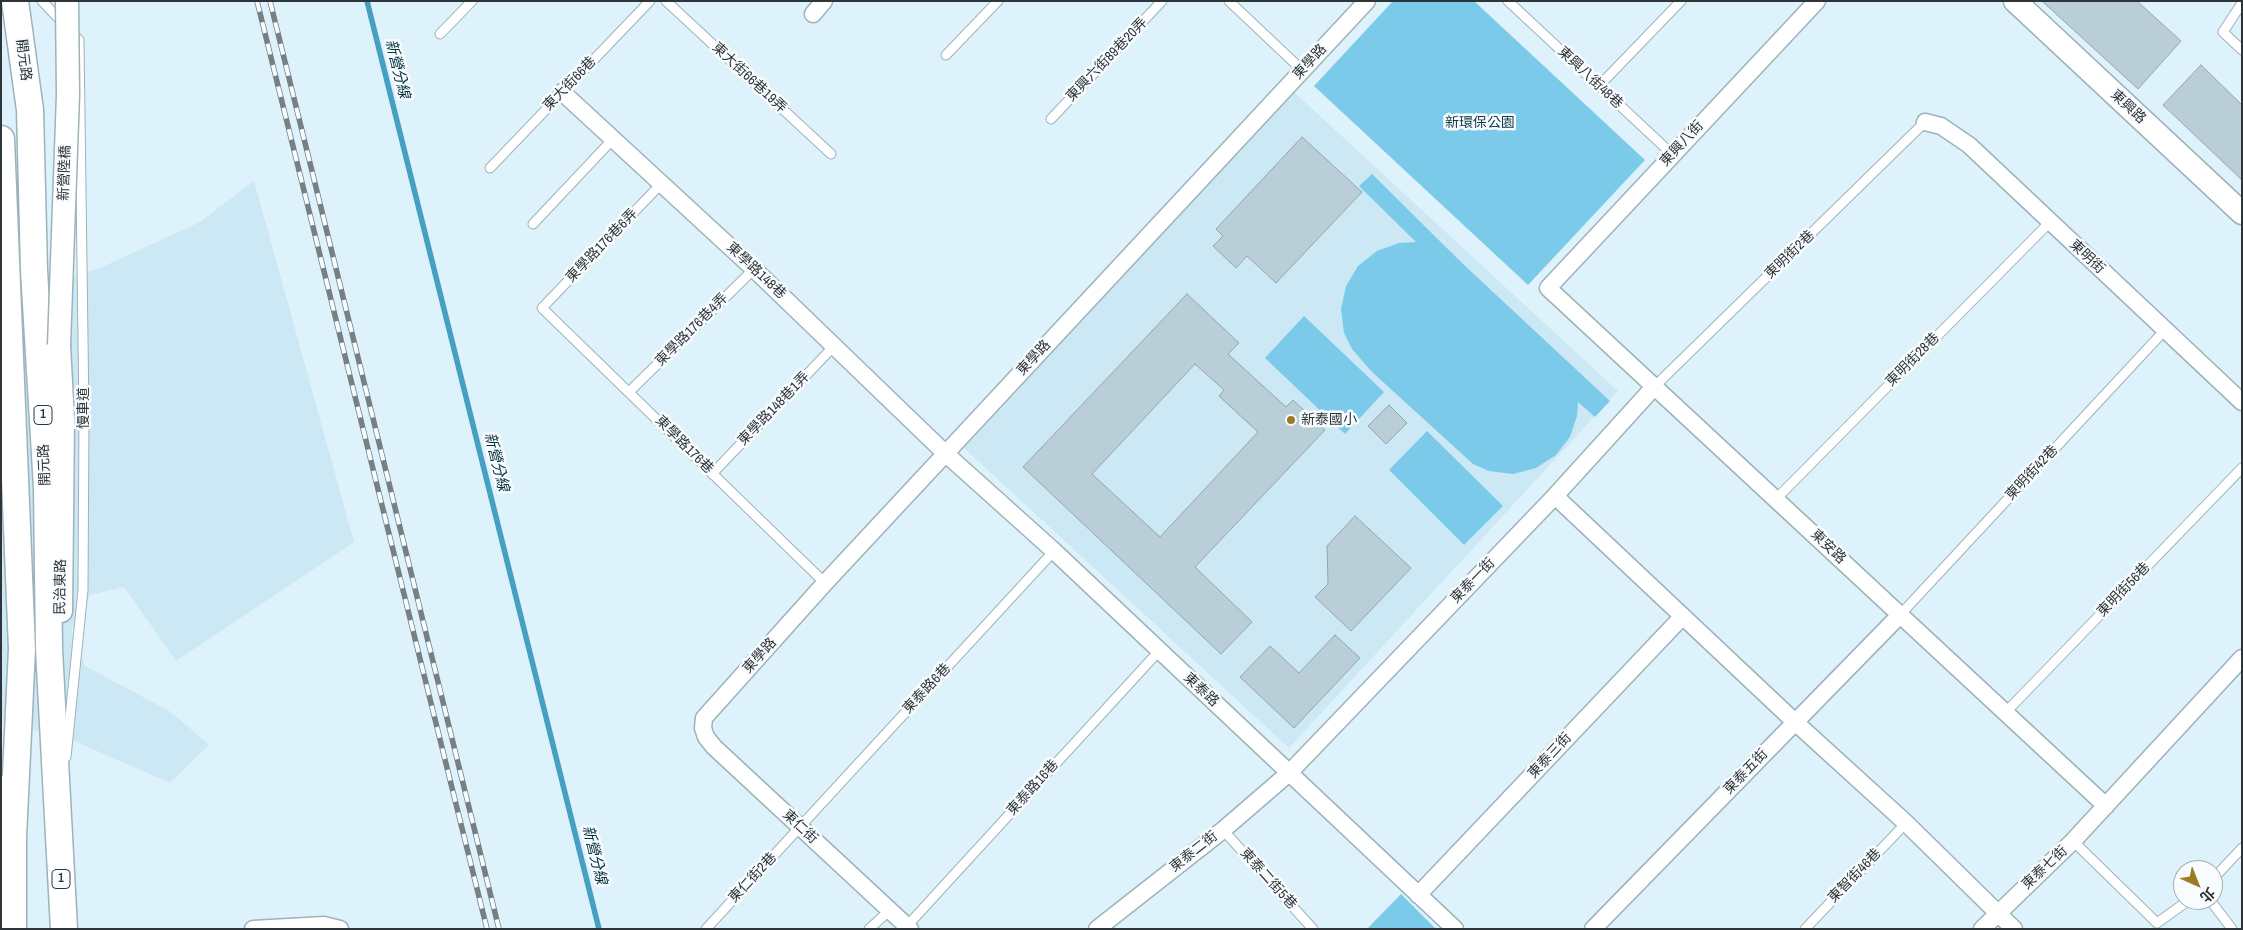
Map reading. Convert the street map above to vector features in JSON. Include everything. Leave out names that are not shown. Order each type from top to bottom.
[{"type":"main road","name":"開元路","points":[[15,1],[30,110],[34,270],[47,488],[49,649],[64,929]]},
{"type":"main road","points":[[1,141],[22,649],[14,837],[13,929]]},
{"type":"street","points":[[66,1],[79,40]]},
{"type":"street","name":"新營陸橋","points":[[60,345],[68,95],[66,1]]},
{"type":"street","points":[[813,14],[824,1]]},
{"type":"street","name":"東學路","points":[[704,718],[825,583],[1367,1]]},
{"type":"street","name":"東興八街","points":[[1548,288],[1817,1]]},
{"type":"street","name":"東興路","points":[[2015,1],[2242,213]]},
{"type":"street","name":"東學路148巷","points":[[562,92],[754,268],[946,454]]},
{"type":"street","name":"東明街","points":[[1925,122],[1941,126],[1962,139],[2242,402]]},
{"type":"street","points":[[1,287],[14,837]]},
{"type":"street","name":"東安路","points":[[1548,288],[1654,388],[1777,498],[1899,616],[2006,712],[2106,806]]},
{"type":"street","name":"民治東路","points":[[59,830],[63,420],[60,345]]},
{"type":"street","name":"東泰一街","points":[[1289,773],[1555,496],[1654,388]]},
{"type":"street","name":"東泰路","points":[[946,454],[1054,551],[1455,929]]},
{"type":"street","points":[[1555,496],[1682,617],[1906,823],[2014,929]]},
{"type":"street","name":"東泰五街","points":[[1594,929],[1899,616]]},
{"type":"street","name":"東泰三街","points":[[1418,895],[1682,617]]},
{"type":"street","name":"東泰七街","points":[[1982,929],[2073,841],[2242,658]]},
{"type":"street","name":"東仁街","points":[[704,718],[703,728],[710,742],[909,927]]},
{"type":"street","name":"東泰二街","points":[[1097,929],[1223,830],[1289,773]]},
{"type":"street","points":[[253,929],[324,925],[340,929]]},
{"type":"lane","points":[[42,1],[79,40]]},
{"type":"lane","points":[[440,34],[472,1]]},
{"type":"lane","name":"東大街66巷","points":[[490,168],[650,1]]},
{"type":"lane","name":"東大街66巷19弄","points":[[666,1],[831,154]]},
{"type":"lane","points":[[946,55],[998,1]]},
{"type":"lane","name":"東興六街89巷20弄","points":[[1051,119],[1162,1]]},
{"type":"lane","points":[[1230,1],[1302,70]]},
{"type":"lane","name":"東興八街48巷","points":[[1508,1],[1673,155]]},
{"type":"lane","points":[[1599,86],[1681,1]]},
{"type":"lane","points":[[2242,3],[2223,32],[2242,50]]},
{"type":"lane","name":"慢車道","points":[[59,830],[83,590],[84,414],[79,40]]},
{"type":"lane","name":"東明街2巷","points":[[1654,388],[1925,122]]},
{"type":"lane","points":[[533,224],[613,139]]},
{"type":"lane","points":[[1,141],[1,147]]},
{"type":"lane","name":"東學路176巷6弄","points":[[542,308],[661,184]]},
{"type":"lane","name":"東明街28巷","points":[[1777,498],[2050,222]]},
{"type":"lane","name":"東學路176巷4弄","points":[[630,392],[754,268]]},
{"type":"lane","name":"東學路176巷","points":[[542,308],[825,583]]},
{"type":"lane","name":"東明街42巷","points":[[1899,616],[2164,330]]},
{"type":"lane","name":"東學路148巷1弄","points":[[712,474],[835,345]]},
{"type":"lane","name":"東明街56巷","points":[[2006,712],[2242,468]]},
{"type":"lane","name":"東泰路6巷","points":[[800,826],[1054,551]]},
{"type":"lane","name":"東泰路16巷","points":[[909,927],[1159,651]]},
{"type":"lane","points":[[1,780],[14,837]]},
{"type":"lane","name":"東智街46巷","points":[[1805,929],[1906,823]]},
{"type":"lane","name":"東仁街2巷","points":[[706,929],[800,826]]},
{"type":"lane","name":"東泰二街5巷","points":[[1223,830],[1313,929]]},
{"type":"lane","points":[[2073,841],[2157,923],[2175,910]]},
{"type":"lane","points":[[2223,868],[2242,848]]},
{"type":"lane","points":[[869,929],[890,910]]},
{"type":"lane","points":[[2218,910],[2232,929]]},
{"type":"shaded area","name":"新泰國小","points":[[1294,92],[1618,391],[1289,748],[964,448]]},
{"type":"shaded area","points":[[254,181],[354,542],[176,661],[124,587],[90,595],[71,631],[85,666],[171,712],[209,745],[170,783],[72,740],[1,721],[1,297],[100,268],[200,222]]},
{"type":"green space","name":"新環保公園","points":[[1393,1],[1474,1],[1645,160],[1528,285],[1314,86]]},
{"type":"green space","points":[[1372,174],[1463,264],[1610,401],[1595,417],[1578,402],[1577,416],[1570,437],[1556,455],[1536,468],[1513,474],[1489,471],[1473,464],[1371,371],[1352,349],[1344,333],[1341,309],[1346,286],[1358,266],[1377,251],[1399,243],[1416,242],[1359,186]]},
{"type":"green space","points":[[1304,316],[1384,392],[1345,434],[1265,358]]},
{"type":"green space","points":[[1427,431],[1503,506],[1464,545],[1389,470]]},
{"type":"green space","points":[[1401,894],[1436,929],[1367,929]]},
{"type":"building","points":[[2042,1],[2137,1],[2181,41],[2138,89]]},
{"type":"building","points":[[2201,65],[2242,105],[2242,180],[2163,105]]},
{"type":"building","points":[[1302,137],[1362,192],[1276,283],[1247,256],[1236,268],[1213,246],[1223,236],[1216,229]]},
{"type":"building","points":[[1187,294],[1239,343],[1228,354],[1286,407],[1293,400],[1325,430],[1195,567],[1252,622],[1221,654],[1023,467]],"holes":[[[1195,364],[1224,390],[1219,396],[1258,432],[1160,537],[1092,474]]]},
{"type":"building","points":[[1389,405],[1407,423],[1386,444],[1368,426]]},
{"type":"building","points":[[1355,516],[1411,568],[1351,631],[1315,597],[1328,584],[1327,546]]},
{"type":"building","points":[[1335,635],[1360,658],[1294,728],[1240,677],[1270,646],[1299,673]]},
{"type":"waterway","name":"新營分線","points":[[367,1],[599,929]]},
{"type":"railway","points":[[257,1],[487,929]]},
{"type":"railway","points":[[270,1],[499,929]]},
{"type":"place","name":"新泰國小","points":[[1291,420]]}]
